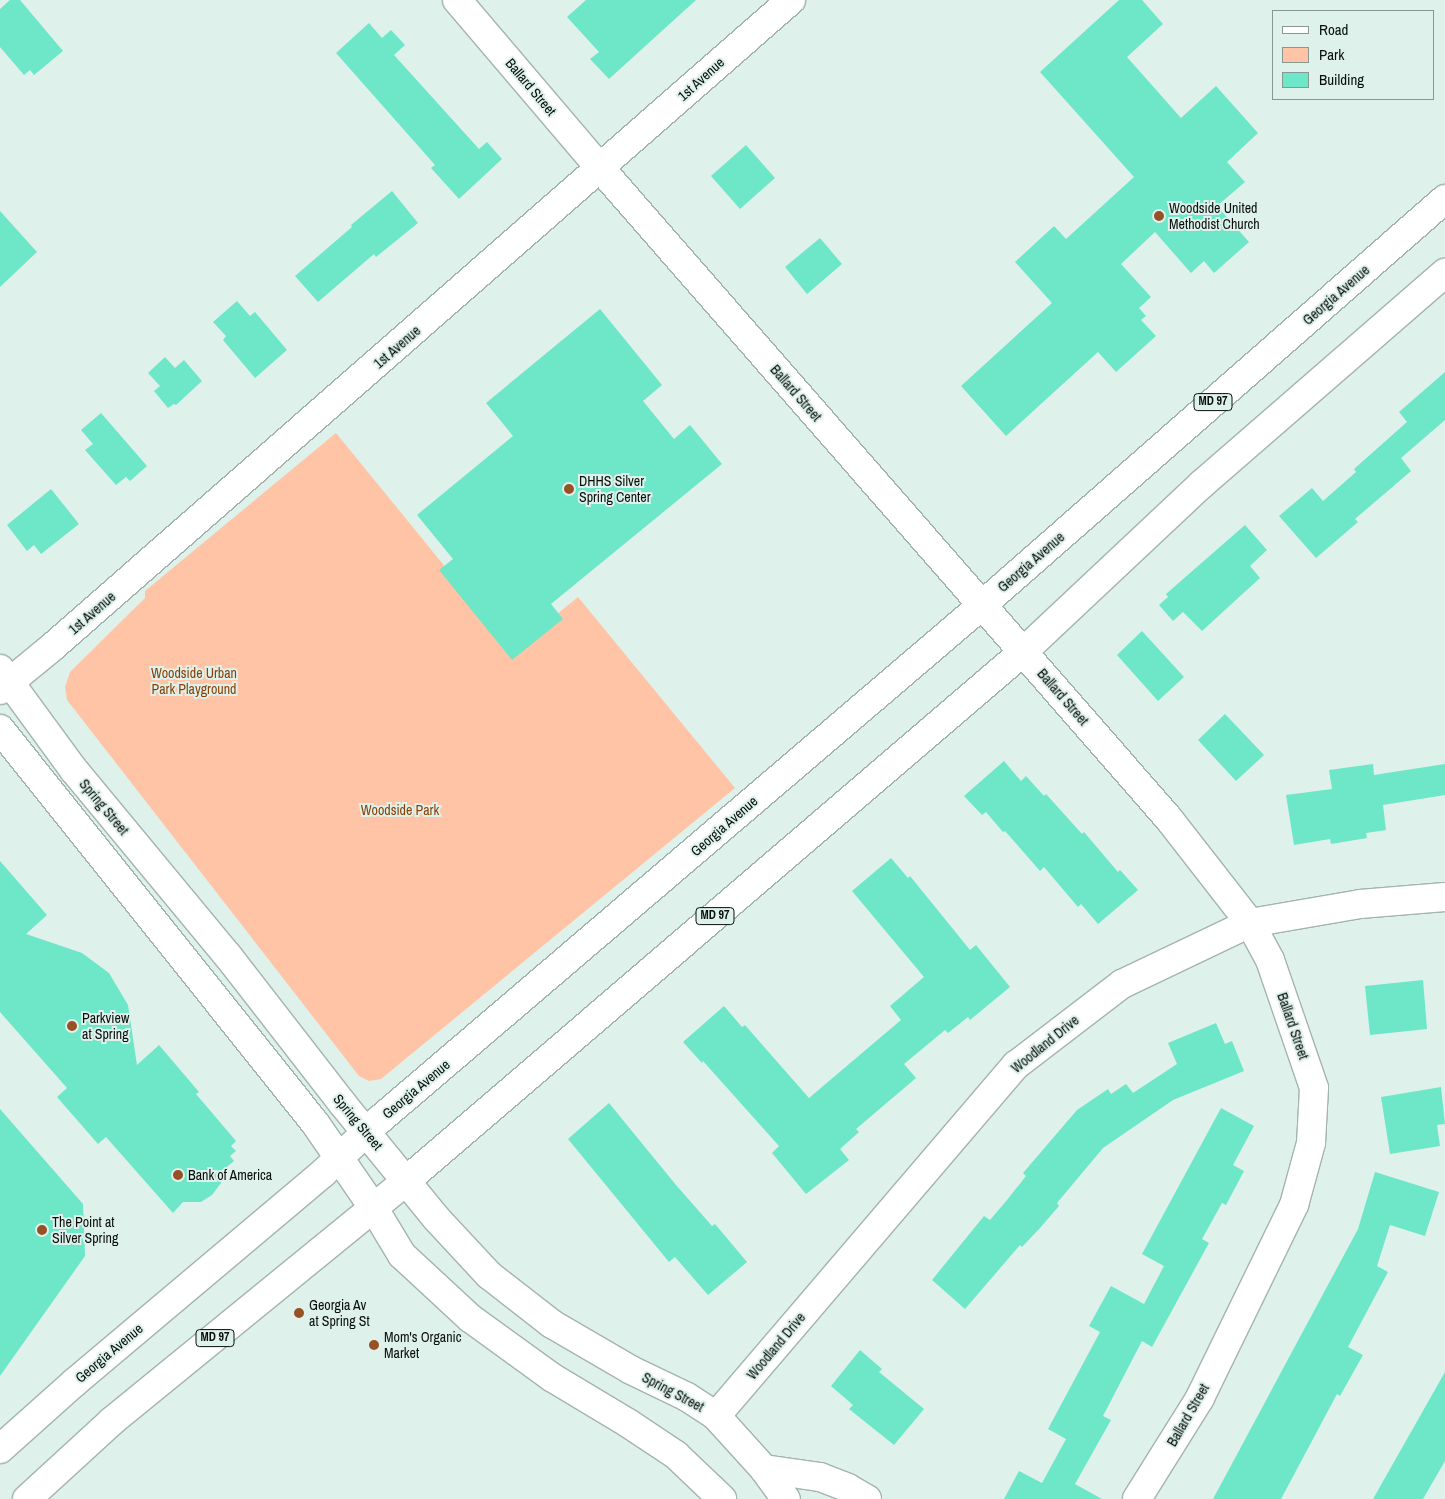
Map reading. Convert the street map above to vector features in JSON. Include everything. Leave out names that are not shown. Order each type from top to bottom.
[{"type":"main road","name":"Ballard Street","points":[[457,0],[601,169],[1169,819],[1250,923],[1270,960],[1314,1088],[1311,1143],[1294,1205],[1213,1372],[1200,1398],[1137,1499]]},
{"type":"main road","name":"1st Avenue","points":[[3,680],[50,649],[601,169],[791,0]]},
{"type":"main road","name":"Georgia Avenue","points":[[0,1449],[75,1382],[340,1157],[366,1132],[981,606],[1445,199]]},
{"type":"main road","name":"MD 97","points":[[27,1499],[112,1422],[407,1180],[1024,652],[1202,484],[1445,272]]},
{"type":"main road","name":"Spring Street","points":[[3,680],[74,770],[228,956],[436,1218],[489,1275],[552,1324],[631,1370],[687,1397],[716,1416],[764,1469],[786,1499]]},
{"type":"main road","points":[[0,729],[315,1123],[340,1157],[402,1254],[470,1318],[553,1378],[628,1422],[676,1455],[722,1499]]},
{"type":"main road","name":"Woodland Drive","points":[[716,1416],[1016,1065],[1122,984],[1250,923],[1360,904],[1445,897]]},
{"type":"main road","points":[[764,1469],[820,1476],[848,1488],[867,1499]]},
{"type":"green space","name":"Woodside Park","points":[[336,433],[513,650],[578,597],[735,788],[381,1079],[369,1081],[359,1076],[67,700],[65,687],[70,672],[145,598],[145,591]]},
{"type":"building","points":[[10,0],[20,0],[63,51],[34,75],[30,70],[24,75],[0,47],[0,9]]},
{"type":"building","points":[[586,0],[696,0],[609,79],[590,59],[599,52],[567,17]]},
{"type":"building","name":"Woodside United Methodist Church","points":[[1119,0],[1142,0],[1163,24],[1127,57],[1181,118],[1216,86],[1258,133],[1227,162],[1245,182],[1217,206],[1249,242],[1214,273],[1204,261],[1191,273],[1155,232],[1121,264],[1151,297],[1139,308],[1146,316],[1141,320],[1156,336],[1116,372],[1098,352],[1006,436],[961,386],[1052,303],[1015,262],[1054,226],[1066,239],[1134,177],[1040,72]]},
{"type":"building","points":[[369,23],[382,38],[391,30],[405,45],[394,55],[479,149],[487,142],[502,159],[459,199],[431,168],[435,165],[336,53]]},
{"type":"building","points":[[746,145],[775,178],[740,209],[711,176]]},
{"type":"building","points":[[392,191],[418,223],[376,257],[374,254],[318,302],[295,276]]},
{"type":"building","points":[[0,211],[37,252],[0,287]]},
{"type":"building","points":[[820,238],[842,264],[807,294],[785,267]]},
{"type":"building","points":[[237,301],[250,316],[255,312],[287,350],[255,378],[223,340],[226,336],[213,322]]},
{"type":"building","name":"DHHS Silver Spring Center","points":[[600,309],[662,385],[643,401],[674,439],[690,425],[722,464],[551,604],[563,619],[512,660],[439,570],[453,559],[417,515],[513,436],[486,403]]},
{"type":"building","points":[[165,357],[175,368],[184,360],[202,381],[176,405],[174,404],[168,408],[154,391],[160,386],[148,373]]},
{"type":"building","points":[[1445,372],[1445,420],[1401,458],[1411,471],[1355,519],[1358,522],[1316,558],[1279,516],[1312,488],[1323,501],[1356,472],[1354,469],[1407,422],[1399,412]]},
{"type":"building","points":[[101,413],[147,466],[130,481],[126,477],[116,485],[85,450],[93,444],[81,430]]},
{"type":"building","points":[[51,489],[79,524],[41,554],[34,545],[27,551],[7,525]]},
{"type":"building","points":[[1245,525],[1267,550],[1250,566],[1260,578],[1202,631],[1183,612],[1173,621],[1159,605],[1168,597],[1166,594]]},
{"type":"building","points":[[1142,631],[1184,677],[1158,701],[1117,655]]},
{"type":"building","points":[[1225,714],[1264,755],[1236,781],[1198,740]]},
{"type":"building","points":[[1004,761],[1021,781],[1026,776],[1044,796],[1046,794],[1082,834],[1084,832],[1118,872],[1120,870],[1138,890],[1098,924],[1081,904],[1078,907],[1044,867],[1040,871],[986,812],[982,815],[964,796]]},
{"type":"building","points":[[1373,764],[1374,775],[1445,764],[1445,795],[1383,805],[1386,830],[1366,833],[1367,838],[1331,844],[1330,839],[1294,845],[1286,795],[1332,789],[1329,770]]},
{"type":"building","points":[[891,858],[908,878],[910,876],[970,950],[976,945],[1010,987],[970,1020],[968,1017],[948,1033],[945,1030],[904,1064],[916,1078],[856,1129],[859,1132],[840,1149],[849,1160],[806,1194],[772,1153],[779,1146],[703,1061],[702,1063],[683,1042],[724,1006],[742,1027],[745,1025],[809,1098],[901,1020],[890,1006],[924,977],[852,891]]},
{"type":"building","name":"Parkview at Spring","points":[[0,861],[47,915],[26,934],[82,953],[109,973],[128,1005],[137,1065],[159,1045],[199,1092],[196,1094],[236,1141],[231,1146],[236,1151],[230,1156],[234,1161],[223,1170],[221,1183],[212,1195],[201,1202],[183,1202],[173,1213],[106,1137],[98,1144],[57,1097],[67,1088],[0,1012]]},
{"type":"building","points":[[1423,980],[1427,1029],[1370,1035],[1365,986]]},
{"type":"building","points":[[1216,1023],[1225,1044],[1232,1041],[1244,1071],[1173,1100],[1103,1148],[1057,1203],[1059,1206],[1022,1247],[1020,1245],[965,1309],[932,1280],[984,1216],[990,1220],[1026,1176],[1023,1173],[1077,1110],[1108,1089],[1111,1094],[1126,1084],[1133,1093],[1177,1064],[1168,1043]]},
{"type":"building","points":[[1441,1087],[1445,1124],[1437,1125],[1440,1146],[1390,1154],[1381,1097]]},
{"type":"building","points":[[609,1103],[676,1185],[712,1226],[715,1224],[747,1262],[708,1295],[675,1257],[669,1262],[568,1139]]},
{"type":"building","points":[[1221,1108],[1254,1126],[1233,1165],[1244,1171],[1226,1205],[1222,1203],[1202,1239],[1209,1243],[1152,1347],[1142,1341],[1103,1416],[1111,1420],[1075,1484],[1102,1499],[1004,1499],[1019,1471],[1042,1483],[1066,1439],[1048,1429],[1100,1332],[1089,1326],[1111,1286],[1144,1304],[1164,1266],[1142,1254]]},
{"type":"building","name":"The Point at Silver Spring","points":[[0,1109],[83,1204],[85,1256],[0,1376]]},
{"type":"building","points":[[1375,1172],[1439,1192],[1425,1236],[1390,1225],[1377,1266],[1388,1272],[1348,1347],[1363,1355],[1340,1396],[1337,1394],[1281,1499],[1213,1499],[1358,1229]]},
{"type":"building","points":[[860,1350],[882,1369],[879,1372],[924,1409],[894,1445],[849,1409],[853,1405],[831,1386]]},
{"type":"building","points":[[1445,1372],[1445,1461],[1423,1499],[1373,1499]]},
{"type":"place","name":"Woodside United Methodist Church","points":[[1159,216]]},
{"type":"place","name":"DHHS Silver Spring Center","points":[[569,489]]},
{"type":"place","name":"Parkview at Spring","points":[[72,1026]]},
{"type":"place","name":"Bank of America","points":[[178,1175]]},
{"type":"place","name":"The Point at Silver Spring","points":[[42,1230]]},
{"type":"place","name":"Georgia Av at Spring St","points":[[299,1313]]},
{"type":"place","name":"Mom's Organic Market","points":[[374,1345]]},
{"type":"park label","name":"Woodside Urban Park Playground","points":[[194,682]]}]
